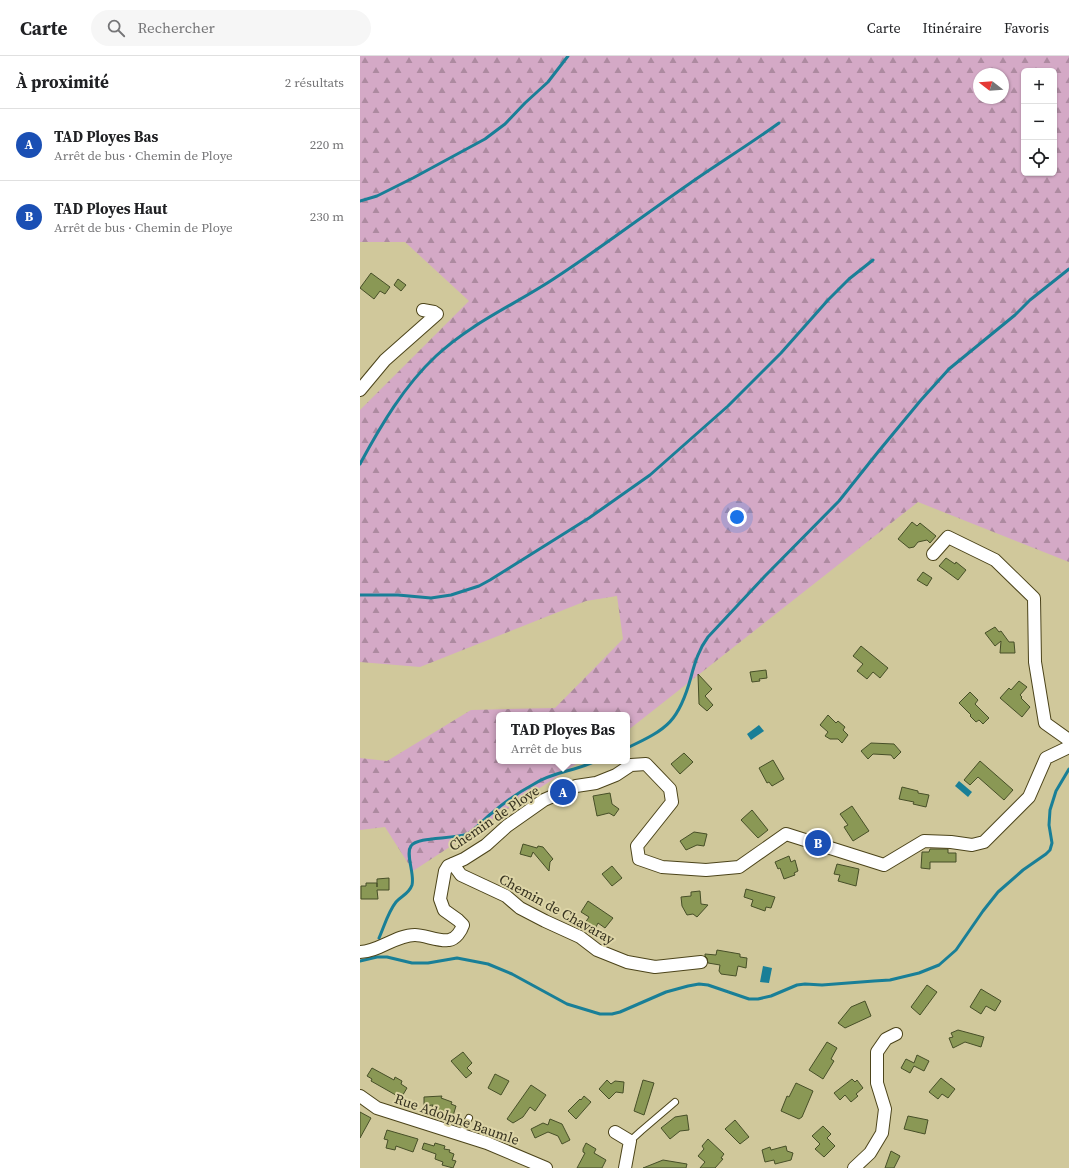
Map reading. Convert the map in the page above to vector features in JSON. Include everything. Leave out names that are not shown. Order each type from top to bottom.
[{"type":"street","points":[[360,390],[385,360],[437,314],[423,310]]},
{"type":"street","points":[[933,554],[948,537],[995,560],[1034,598],[1035,662],[1045,723],[1069,740]]},
{"type":"street","name":"Chemin de Ploye","points":[[360,952],[366,952],[392,941],[415,935],[449,940],[456,936],[463,925],[444,910],[440,899],[445,871],[448,866],[464,859],[486,845],[507,826],[544,800],[576,786],[596,783],[616,775],[631,764],[646,764],[670,789],[672,802],[637,846],[639,859],[662,867],[706,870],[739,867],[786,834],[884,865],[924,841],[951,842],[972,845],[984,842],[1028,797],[1046,758],[1069,747]]},
{"type":"street","name":"Chemin de Chavaray","points":[[453,864],[461,875],[506,896],[520,908],[580,937],[597,950],[627,962],[655,967],[701,962]]},
{"type":"street","points":[[854,1168],[870,1154],[882,1132],[885,1109],[878,1083],[877,1052],[886,1039],[896,1034]]},
{"type":"street","name":"Rue Adolphe Baumle","points":[[360,1096],[377,1108],[487,1143],[546,1168]]},
{"type":"street","points":[[615,1132],[630,1141],[625,1168]]},
{"type":"lane","points":[[630,1141],[675,1102]]},
{"type":"lane","points":[[461,1134],[469,1118]]},
{"type":"green space","points":[[360,56],[1069,56],[1069,562],[918,502],[630,729],[630,712],[496,712],[496,764],[576,764],[413,871],[385,827],[360,830],[360,758],[387,761],[471,710],[555,708],[623,639],[617,596],[586,601],[420,667],[360,662],[360,410],[469,301],[405,242],[360,242]]},
{"type":"water","points":[[759,725],[764,731],[751,740],[747,734]]},
{"type":"water","points":[[959,781],[972,792],[968,797],[955,786]]},
{"type":"water","points":[[763,966],[772,968],[769,983],[760,982]]},
{"type":"building","points":[[371,273],[390,287],[385,294],[380,291],[374,299],[360,288]]},
{"type":"building","points":[[398,279],[406,285],[401,291],[394,285]]},
{"type":"building","points":[[912,522],[917,526],[920,523],[936,536],[930,543],[927,540],[918,542],[914,547],[909,548],[898,539]]},
{"type":"building","points":[[946,558],[955,564],[956,562],[966,570],[958,580],[939,566]]},
{"type":"building","points":[[923,572],[932,578],[927,586],[917,580]]},
{"type":"building","points":[[995,627],[999,632],[1001,631],[1009,642],[1014,642],[1015,653],[1000,653],[1001,641],[995,646],[985,633]]},
{"type":"building","points":[[861,646],[888,668],[880,678],[873,672],[867,679],[857,671],[863,664],[853,656]]},
{"type":"building","points":[[766,670],[767,678],[752,682],[750,672]]},
{"type":"building","points":[[698,674],[712,689],[705,696],[713,705],[707,711],[699,704]]},
{"type":"building","points":[[1019,681],[1027,687],[1020,695],[1030,707],[1022,717],[1000,698],[1009,688],[1011,690]]},
{"type":"building","points":[[970,692],[978,700],[975,704],[989,718],[983,724],[979,720],[976,722],[959,703]]},
{"type":"building","points":[[828,715],[836,723],[838,721],[845,727],[843,730],[848,735],[842,743],[838,739],[830,739],[825,736],[828,732],[820,725]]},
{"type":"building","points":[[871,743],[894,744],[901,752],[894,759],[891,755],[873,754],[868,759],[861,751]]},
{"type":"building","points":[[684,753],[693,762],[680,774],[671,764]]},
{"type":"building","points":[[773,760],[784,779],[772,786],[769,782],[767,783],[759,768]]},
{"type":"building","points":[[980,761],[1013,790],[1004,800],[978,777],[970,785],[964,780]]},
{"type":"building","points":[[902,787],[918,791],[918,793],[929,795],[926,807],[913,804],[914,802],[899,799]]},
{"type":"building","points":[[610,793],[612,804],[619,809],[614,816],[609,813],[597,816],[593,796]]},
{"type":"building","points":[[852,806],[869,831],[853,841],[844,827],[848,825],[840,814]]},
{"type":"building","points":[[752,810],[768,830],[758,838],[741,820]]},
{"type":"building","points":[[694,832],[707,834],[704,846],[697,845],[686,850],[680,841]]},
{"type":"building","points":[[523,844],[537,848],[538,846],[543,847],[553,859],[550,862],[549,871],[533,852],[531,857],[520,854]]},
{"type":"building","points":[[930,849],[948,849],[948,853],[956,853],[956,862],[930,862],[930,869],[921,868],[922,852],[929,852]]},
{"type":"building","points":[[789,856],[791,862],[795,860],[798,871],[794,873],[795,875],[784,879],[780,868],[778,869],[775,862]]},
{"type":"building","points":[[837,864],[859,869],[856,886],[838,881],[840,875],[834,874]]},
{"type":"building","points":[[612,866],[622,878],[612,886],[602,874]]},
{"type":"building","points":[[389,878],[389,890],[377,890],[378,899],[361,899],[361,886],[366,886],[366,883],[377,883],[377,879]]},
{"type":"building","points":[[746,889],[775,897],[771,908],[766,907],[765,911],[751,906],[753,900],[744,897]]},
{"type":"building","points":[[700,891],[701,904],[708,905],[697,917],[693,914],[687,915],[682,906],[681,897],[691,896],[691,892]]},
{"type":"building","points":[[588,901],[613,918],[605,928],[598,923],[595,929],[585,923],[589,917],[581,912]]},
{"type":"building","points":[[717,950],[740,954],[740,957],[747,958],[746,968],[738,966],[736,976],[721,974],[719,971],[720,965],[708,963],[705,956],[705,954],[716,955]]},
{"type":"building","points":[[927,985],[937,992],[920,1015],[911,1007]]},
{"type":"building","points":[[981,989],[1001,1001],[995,1011],[986,1006],[981,1014],[970,1007]]},
{"type":"building","points":[[865,1001],[871,1016],[845,1028],[838,1023],[851,1007]]},
{"type":"building","points":[[958,1030],[984,1037],[981,1047],[965,1042],[953,1048],[949,1038],[953,1037],[951,1033]]},
{"type":"building","points":[[827,1042],[837,1048],[831,1059],[834,1061],[823,1079],[809,1070]]},
{"type":"building","points":[[463,1052],[472,1063],[467,1068],[472,1073],[466,1078],[451,1061]]},
{"type":"building","points":[[917,1055],[929,1061],[924,1071],[914,1066],[910,1073],[901,1068],[906,1059],[914,1063]]},
{"type":"building","points":[[372,1068],[394,1080],[395,1077],[402,1081],[401,1084],[407,1088],[401,1098],[371,1081],[372,1079],[367,1076]]},
{"type":"building","points":[[495,1074],[509,1081],[501,1095],[488,1088]]},
{"type":"building","points":[[941,1078],[955,1089],[948,1098],[942,1094],[938,1099],[929,1092]]},
{"type":"building","points":[[852,1079],[855,1082],[857,1080],[863,1088],[856,1094],[858,1096],[851,1102],[845,1095],[840,1100],[834,1093]]},
{"type":"building","points":[[607,1080],[611,1084],[615,1081],[624,1082],[623,1093],[616,1092],[609,1099],[599,1089]]},
{"type":"building","points":[[643,1080],[654,1083],[644,1115],[634,1111]]},
{"type":"building","points":[[796,1083],[813,1091],[802,1117],[799,1119],[781,1111],[787,1096],[789,1097]]},
{"type":"building","points":[[531,1085],[546,1095],[535,1111],[530,1107],[523,1117],[513,1123],[507,1119]]},
{"type":"building","points":[[442,1096],[441,1098],[452,1102],[451,1104],[456,1106],[453,1116],[431,1109],[433,1105],[424,1106],[424,1097]]},
{"type":"building","points":[[584,1096],[591,1102],[576,1119],[568,1111]]},
{"type":"building","points":[[360,1112],[371,1118],[360,1138]]},
{"type":"building","points":[[687,1115],[689,1130],[680,1131],[670,1139],[661,1128],[675,1117]]},
{"type":"building","points":[[908,1116],[928,1120],[925,1134],[904,1129]]},
{"type":"building","points":[[550,1119],[562,1124],[570,1140],[562,1144],[558,1136],[548,1132],[535,1138],[531,1129],[543,1123],[548,1125]]},
{"type":"building","points":[[735,1120],[749,1137],[740,1144],[725,1129]]},
{"type":"building","points":[[823,1126],[831,1134],[827,1138],[835,1146],[824,1157],[815,1149],[820,1144],[812,1136]]},
{"type":"building","points":[[387,1130],[418,1139],[413,1152],[396,1146],[395,1150],[386,1148],[388,1140],[384,1139]]},
{"type":"building","points":[[708,1139],[724,1154],[721,1158],[723,1159],[715,1168],[700,1168],[705,1162],[698,1156],[704,1149],[702,1146]]},
{"type":"building","points":[[424,1143],[434,1146],[435,1143],[445,1146],[444,1149],[450,1150],[449,1152],[454,1154],[452,1160],[456,1161],[453,1168],[442,1165],[443,1162],[435,1159],[436,1154],[422,1149]]},
{"type":"building","points":[[586,1143],[596,1149],[594,1153],[606,1160],[602,1168],[577,1168],[585,1153],[583,1152],[583,1149]]},
{"type":"building","points":[[786,1146],[787,1151],[793,1153],[791,1160],[775,1164],[774,1160],[765,1162],[762,1150],[770,1147],[771,1150]]},
{"type":"building","points":[[891,1151],[900,1156],[894,1168],[885,1168]]},
{"type":"building","points":[[663,1160],[687,1164],[686,1168],[643,1168]]},
{"type":"waterway","points":[[360,201],[377,196],[485,139],[505,124],[548,82],[568,56]]},
{"type":"waterway","points":[[360,464],[376,435],[403,393],[424,368],[450,344],[479,324],[572,267],[689,184],[779,123]]},
{"type":"waterway","points":[[360,595],[398,595],[431,598],[451,595],[479,586],[589,518],[650,475],[728,406],[781,353],[828,300],[849,279],[873,260]]},
{"type":"waterway","points":[[630,746],[653,735],[670,722],[682,704],[694,666],[702,646],[708,637],[765,576],[839,501],[921,400],[949,369],[1069,269]]},
{"type":"waterway","points":[[379,938],[393,906],[409,891],[412,885],[413,880],[409,859],[409,850],[411,846],[415,843],[429,839],[455,837],[469,833],[489,815],[523,790],[543,779],[588,764]]},
{"type":"waterway","points":[[360,961],[377,957],[387,957],[412,963],[428,963],[457,958],[488,964],[512,974],[567,1004],[600,1014],[620,1012],[666,992],[699,984],[708,985],[749,999],[758,999],[771,996],[797,985],[822,985],[890,980],[919,973],[939,965],[956,950],[998,892],[1023,870],[1050,850],[1052,843],[1049,825],[1050,810],[1056,791],[1069,769]]},
{"type":"place","name":"TAD Ployes Bas","points":[[563,792]]},
{"type":"place","name":"TAD Ployes Haut","points":[[818,843]]}]
